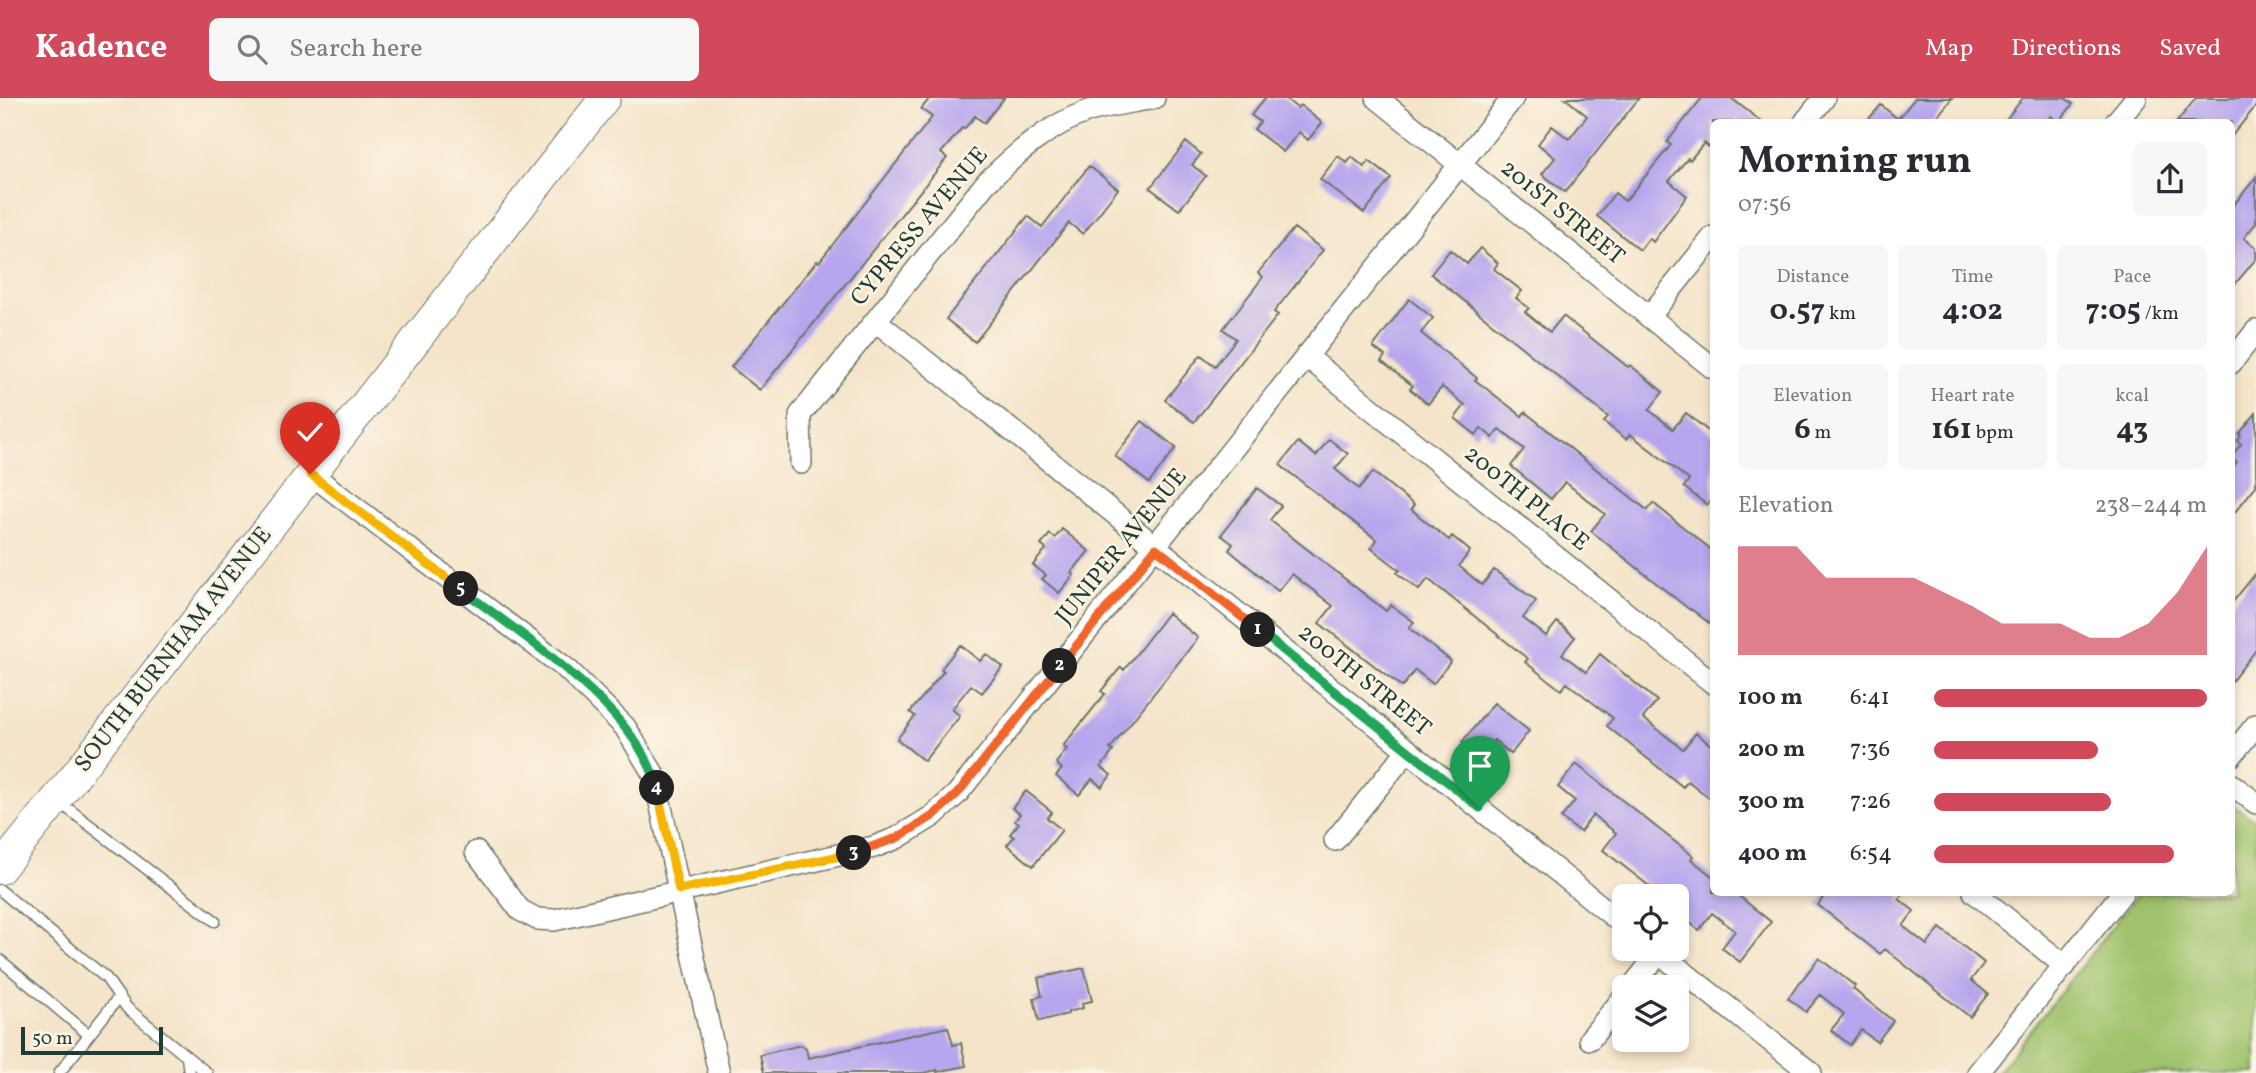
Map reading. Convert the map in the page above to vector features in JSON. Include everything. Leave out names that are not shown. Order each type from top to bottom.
[{"type":"main road","name":"SOUTH BURNHAM AVENUE","points":[[0,869],[604,98]]},
{"type":"street","name":"CYPRESS AVENUE","points":[[802,463],[800,415],[986,183],[1018,152],[1057,126],[1090,111],[1154,98]]},
{"type":"street","name":"201ST STREET","points":[[1377,98],[1710,366]]},
{"type":"street","name":"JUNIPER AVENUE","points":[[476,852],[520,910],[537,919],[554,920],[679,890],[849,855],[897,838],[933,816],[957,794],[1156,548],[1513,98]]},
{"type":"street","points":[[1807,119],[1824,98]]},
{"type":"street","points":[[2118,119],[2136,98]]},
{"type":"street","points":[[1649,317],[1710,241]]},
{"type":"street","name":"200TH STREET","points":[[876,321],[1612,915]]},
{"type":"street","points":[[2235,358],[2256,331]]},
{"type":"street","name":"200TH PLACE","points":[[1306,356],[1710,681]]},
{"type":"street","points":[[310,474],[568,670],[625,727],[654,775],[719,1073]]},
{"type":"street","points":[[2235,751],[2256,724]]},
{"type":"street","points":[[1335,840],[1408,750]]},
{"type":"street","points":[[2235,788],[2256,803]]},
{"type":"street","points":[[1979,896],[2065,966]]},
{"type":"street","points":[[1978,1073],[2120,896]]},
{"type":"street","points":[[1669,961],[1811,1073]]},
{"type":"street","points":[[1590,1039],[1612,1012]]},
{"type":"lane","points":[[56,800],[215,921]]},
{"type":"lane","points":[[0,890],[106,978],[127,1008],[207,1073]]},
{"type":"lane","points":[[0,960],[89,1035]]},
{"type":"lane","points":[[59,1073],[120,997]]},
{"type":"lane","points":[[187,1057],[189,1073]]},
{"type":"green space","points":[[2235,807],[2256,821],[2256,1073],[1997,1073],[2137,896],[2235,896]]},
{"type":"building","points":[[930,98],[1004,98],[984,123],[975,116],[941,153],[947,158],[760,390],[731,367],[817,261],[819,262],[932,117],[921,109]]},
{"type":"building","points":[[1265,98],[1285,98],[1297,108],[1300,105],[1322,123],[1308,140],[1299,132],[1283,152],[1254,129],[1260,122],[1251,115]]},
{"type":"building","points":[[1565,98],[1639,98],[1565,192],[1542,174],[1555,158],[1538,144],[1552,126],[1569,139],[1587,116]]},
{"type":"building","points":[[1702,98],[1731,98],[1758,119],[1710,119],[1710,148],[1704,143],[1669,181],[1687,196],[1653,242],[1649,238],[1640,250],[1597,216],[1615,193],[1625,201],[1671,145],[1667,142]]},
{"type":"building","points":[[1915,98],[1952,98],[1935,119],[1898,119]]},
{"type":"building","points":[[2023,98],[2065,98],[2073,104],[2061,119],[2051,116],[2048,119],[2006,119]]},
{"type":"building","points":[[2196,98],[2256,98],[2256,106],[2235,132],[2235,119],[2179,119]]},
{"type":"building","points":[[1881,105],[1898,119],[1869,119]]},
{"type":"building","points":[[1186,142],[1201,154],[1192,165],[1206,176],[1179,210],[1150,188]]},
{"type":"building","points":[[1338,156],[1347,163],[1352,157],[1364,167],[1369,161],[1391,178],[1364,213],[1320,179]]},
{"type":"building","points":[[1089,166],[1118,189],[1083,234],[1069,223],[975,342],[946,319],[1028,216],[1042,227]]},
{"type":"building","points":[[2256,177],[2256,223],[2244,238],[2256,248],[2256,259],[2235,284],[2235,203]]},
{"type":"building","points":[[1294,228],[1323,250],[1274,312],[1278,315],[1194,422],[1165,400],[1201,355],[1215,366],[1236,339],[1223,329],[1263,277],[1258,273]]},
{"type":"building","points":[[1480,248],[1498,263],[1494,269],[1522,291],[1516,298],[1529,308],[1525,312],[1550,332],[1563,316],[1663,392],[1649,410],[1673,429],[1686,413],[1710,433],[1710,501],[1707,505],[1684,487],[1689,480],[1630,434],[1626,439],[1604,422],[1608,417],[1431,274],[1450,250],[1467,264]]},
{"type":"building","points":[[1409,299],[1433,318],[1421,333],[1477,378],[1475,380],[1522,416],[1525,412],[1647,510],[1653,503],[1710,549],[1710,624],[1591,531],[1605,514],[1565,482],[1551,499],[1511,466],[1524,449],[1499,429],[1493,438],[1481,428],[1476,435],[1455,418],[1465,405],[1442,387],[1428,404],[1410,389],[1413,386],[1381,361],[1385,356],[1373,347]]},
{"type":"building","points":[[2256,413],[2256,486],[2235,512],[2235,452],[2241,444],[2237,441],[2241,436],[2239,434]]},
{"type":"building","points":[[1142,421],[1176,448],[1149,483],[1115,456]]},
{"type":"building","points":[[1329,439],[1348,454],[1335,469],[1359,489],[1373,472],[1414,505],[1411,509],[1426,522],[1449,540],[1452,536],[1470,551],[1459,566],[1482,585],[1494,570],[1536,601],[1523,618],[1546,636],[1557,622],[1575,637],[1562,654],[1586,672],[1600,654],[1657,701],[1643,718],[1683,749],[1696,733],[1710,745],[1710,799],[1688,781],[1683,787],[1607,726],[1613,718],[1567,683],[1561,690],[1525,662],[1528,659],[1428,579],[1419,590],[1397,573],[1400,570],[1371,548],[1377,540],[1280,465],[1298,442],[1316,456]]},
{"type":"building","points":[[1257,488],[1281,506],[1270,520],[1386,611],[1391,605],[1414,622],[1409,628],[1451,661],[1433,684],[1415,670],[1402,687],[1319,623],[1333,606],[1292,574],[1278,591],[1229,550],[1233,544],[1221,535]]},
{"type":"building","points":[[1062,529],[1089,551],[1059,593],[1042,579],[1046,575],[1033,565],[1046,549],[1041,545],[1050,534],[1055,538]]},
{"type":"building","points":[[2256,573],[2256,650],[2235,677],[2235,599]]},
{"type":"building","points":[[1168,613],[1198,638],[1110,749],[1113,751],[1101,767],[1111,775],[1102,787],[1092,779],[1079,795],[1056,776],[1062,769],[1056,763],[1067,749],[1063,746],[1105,694],[1101,691],[1121,667],[1124,670]]},
{"type":"building","points":[[960,645],[980,661],[986,654],[1003,667],[982,693],[971,685],[952,709],[960,716],[924,761],[897,739],[915,716],[910,712],[944,671],[941,669]]},
{"type":"building","points":[[1494,703],[1529,731],[1511,754],[1494,740],[1480,757],[1462,742]]},
{"type":"building","points":[[1576,764],[1693,856],[1691,859],[1710,875],[1710,896],[1739,896],[1771,922],[1740,962],[1722,948],[1735,931],[1712,913],[1699,930],[1689,922],[1689,884],[1647,884],[1603,850],[1616,833],[1593,815],[1580,832],[1561,818],[1575,801],[1558,787]]},
{"type":"building","points":[[1026,791],[1052,812],[1047,818],[1062,830],[1033,866],[1007,845],[1014,837],[1010,834],[1019,823],[1015,821],[1020,814],[1012,808]]},
{"type":"building","points":[[1824,896],[1901,896],[1899,899],[1914,911],[1903,926],[1927,945],[1940,928],[1958,942],[1984,963],[1971,980],[1988,994],[1970,1017],[1885,949],[1880,954],[1818,905]]},
{"type":"building","points":[[1819,958],[1893,1021],[1877,1042],[1861,1030],[1850,1045],[1831,1030],[1844,1014],[1820,995],[1806,1012],[1788,998]]},
{"type":"building","points":[[1084,968],[1092,1001],[1082,1003],[1083,1008],[1068,1014],[1039,1021],[1034,998],[1042,996],[1038,978]]},
{"type":"building","points":[[948,1027],[953,1045],[961,1043],[966,1066],[923,1073],[764,1073],[760,1055],[801,1045],[806,1048],[808,1058]]},
{"type":"route","points":[[310,474],[568,670],[625,727],[654,775],[679,890],[849,855],[897,838],[933,816],[957,794],[1156,548],[1480,808]]}]
